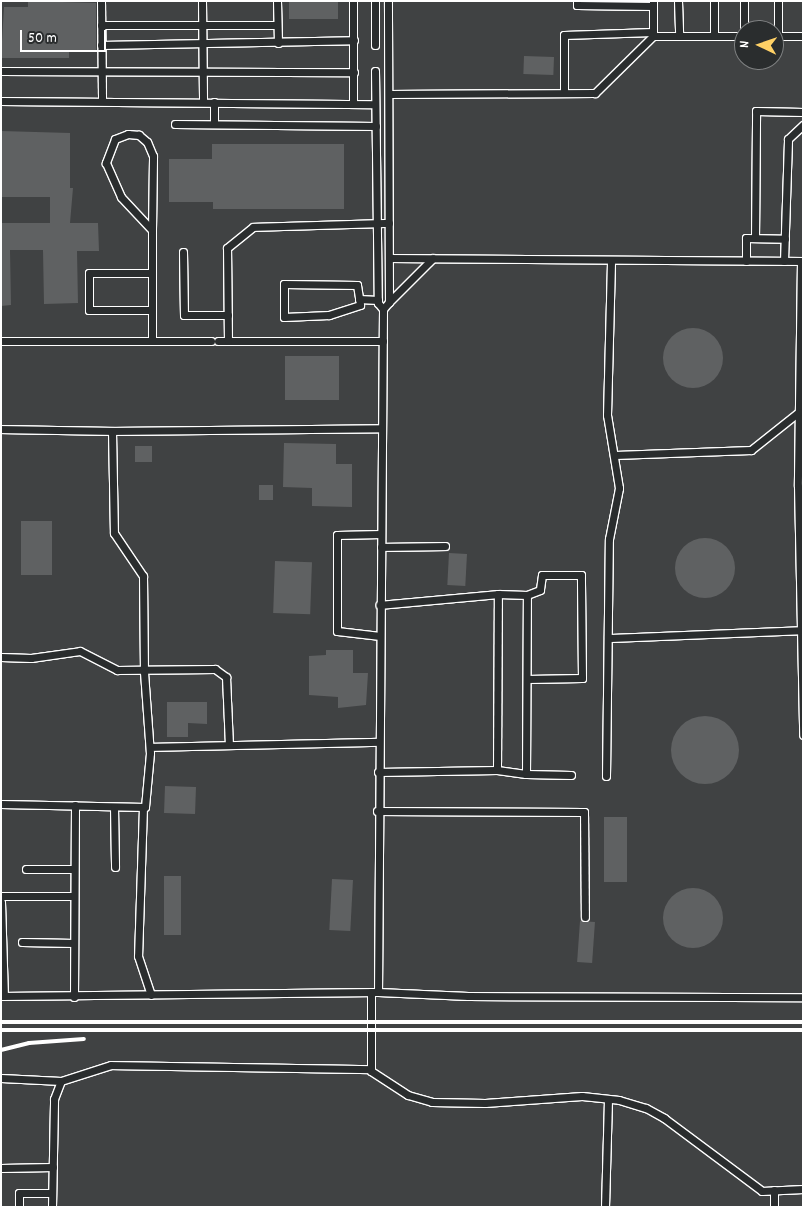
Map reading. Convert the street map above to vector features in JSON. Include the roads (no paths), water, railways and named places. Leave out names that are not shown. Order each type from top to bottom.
[{"type":"lane","points":[[101,1],[102,101]]},
{"type":"lane","points":[[202,1],[203,102]]},
{"type":"lane","points":[[277,1],[278,42]]},
{"type":"lane","points":[[353,1],[353,102]]},
{"type":"lane","points":[[375,1],[375,45]]},
{"type":"lane","points":[[388,1],[389,302]]},
{"type":"lane","points":[[389,94],[595,93],[653,34],[653,4],[577,5],[577,1]]},
{"type":"lane","points":[[678,1],[679,36]]},
{"type":"lane","points":[[714,1],[714,36]]},
{"type":"lane","points":[[744,1],[744,20]]},
{"type":"lane","points":[[777,20],[778,1]]},
{"type":"lane","points":[[101,25],[277,25]]},
{"type":"lane","points":[[564,93],[564,35],[653,34],[734,36]]},
{"type":"lane","points":[[784,36],[803,36]]},
{"type":"lane","points":[[101,45],[354,40]]},
{"type":"lane","points":[[1,71],[354,72]]},
{"type":"lane","points":[[371,1068],[375,992],[378,811],[383,341],[383,309],[378,300],[375,71]]},
{"type":"lane","points":[[1,101],[353,102],[375,104]]},
{"type":"lane","points":[[214,102],[214,124]]},
{"type":"lane","points":[[755,238],[756,111],[803,112]]},
{"type":"lane","points":[[175,124],[376,126]]},
{"type":"lane","points":[[784,261],[788,140],[803,125]]},
{"type":"lane","points":[[152,230],[121,197],[106,163],[115,139],[128,134],[139,135],[148,142],[153,156],[152,341]]},
{"type":"lane","points":[[228,341],[227,248],[253,227],[389,223]]},
{"type":"lane","points":[[746,261],[746,238],[785,239]]},
{"type":"lane","points":[[183,252],[184,315],[228,315]]},
{"type":"lane","points":[[389,258],[802,261],[799,412],[803,735]]},
{"type":"lane","points":[[383,309],[433,258]]},
{"type":"lane","points":[[606,776],[609,539],[619,488],[608,415],[611,260]]},
{"type":"lane","points":[[152,273],[89,273],[89,310],[152,310]]},
{"type":"lane","points":[[284,284],[356,285],[359,299],[360,305],[329,315],[284,317],[284,284]]},
{"type":"lane","points":[[359,299],[378,300]]},
{"type":"lane","points":[[1,341],[383,341]]},
{"type":"lane","points":[[615,455],[752,450],[799,412]]},
{"type":"lane","points":[[1,429],[112,431],[382,428]]},
{"type":"lane","points":[[112,431],[114,534],[144,576],[144,672],[150,747],[143,807],[138,956],[151,995]]},
{"type":"lane","points":[[380,636],[337,631],[337,535],[381,534]]},
{"type":"lane","points":[[381,547],[445,546]]},
{"type":"lane","points":[[380,605],[498,594],[527,594],[540,590],[542,575],[581,575],[582,678],[527,679]]},
{"type":"lane","points":[[497,770],[498,594]]},
{"type":"lane","points":[[526,774],[527,594]]},
{"type":"lane","points":[[608,638],[802,630]]},
{"type":"lane","points":[[1,657],[31,658],[80,651],[117,670],[144,672],[215,669],[226,677],[229,745]]},
{"type":"lane","points":[[150,747],[378,742]]},
{"type":"lane","points":[[378,772],[497,770],[526,774],[571,775]]},
{"type":"lane","points":[[1,804],[143,807]]},
{"type":"lane","points":[[74,806],[74,997]]},
{"type":"lane","points":[[114,806],[115,867]]},
{"type":"lane","points":[[378,811],[584,812],[585,917]]},
{"type":"lane","points":[[26,869],[74,869]]},
{"type":"lane","points":[[1,896],[74,896]]},
{"type":"lane","points":[[1,902],[3,996],[74,997],[375,992],[468,996],[803,997]]},
{"type":"lane","points":[[22,942],[74,943]]},
{"type":"lane","points":[[1,1078],[61,1080],[110,1066],[371,1068],[408,1095],[432,1102],[485,1104],[582,1096],[608,1099],[646,1108],[762,1191],[803,1189]]},
{"type":"lane","points":[[52,1207],[54,1099],[61,1080]]},
{"type":"lane","points":[[605,1207],[608,1099]]},
{"type":"lane","points":[[1,1168],[53,1167]]},
{"type":"lane","points":[[774,1190],[774,1207]]},
{"type":"lane","points":[[19,1207],[19,1194],[52,1193]]},
{"type":"railway","points":[[1,1022],[803,1022]]},
{"type":"railway","points":[[1,1030],[803,1030]]},
{"type":"railway","points":[[1,1050],[29,1043],[84,1039]]}]
